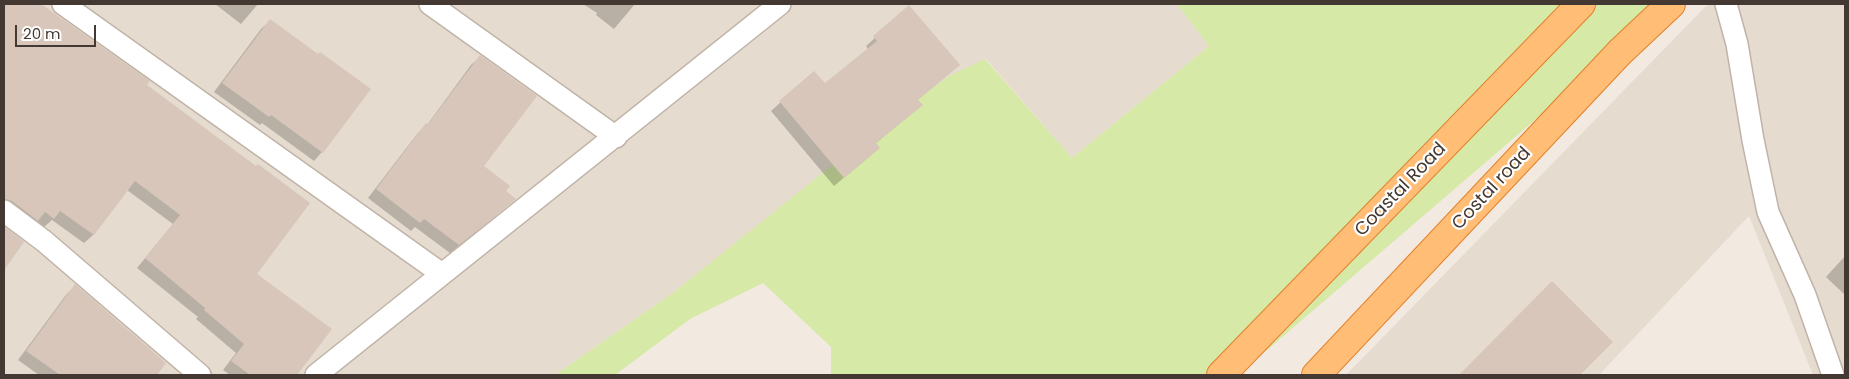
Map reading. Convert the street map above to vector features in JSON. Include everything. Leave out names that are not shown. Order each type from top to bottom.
[{"type":"highway","name":"Coastal Road","points":[[1221,375],[1581,4]]},
{"type":"highway","name":"Costal road","points":[[1316,375],[1620,52],[1670,4]]},
{"type":"street","points":[[63,4],[442,274]]},
{"type":"street","points":[[430,4],[616,137]]},
{"type":"street","points":[[316,375],[780,4]]},
{"type":"street","points":[[1726,4],[1737,44],[1753,140],[1768,212],[1805,295],[1832,375]]},
{"type":"street","points":[[4,211],[44,241],[200,375]]},
{"type":"shaded area","points":[[4,4],[1177,4],[1209,46],[1072,158],[986,59],[674,292],[555,375],[4,375]]},
{"type":"shaded area","points":[[1708,4],[1845,4],[1845,375],[1813,375],[1749,216],[1599,375],[1346,375]]},
{"type":"green space","points":[[1177,4],[1670,4],[1238,375],[831,375],[831,347],[763,283],[690,319],[615,375],[555,375],[674,292],[906,106],[949,76],[985,59],[1072,158],[1209,46]]},
{"type":"building","points":[[4,4],[41,4],[150,81],[147,85],[256,166],[258,164],[310,203],[257,274],[332,329],[297,375],[250,375],[231,361],[244,344],[204,310],[205,308],[145,258],[180,215],[135,181],[94,235],[60,211],[54,219],[45,212],[38,221],[12,201],[4,199]]},
{"type":"building","points":[[909,5],[960,65],[918,100],[923,105],[876,143],[880,148],[844,178],[779,101],[814,71],[825,83],[877,41],[873,36]]},
{"type":"building","points":[[270,19],[371,89],[323,153],[271,115],[269,117],[222,83]]},
{"type":"building","points":[[480,55],[537,96],[484,166],[510,186],[506,191],[516,199],[459,245],[424,219],[420,223],[376,189]]},
{"type":"building","points":[[4,226],[24,242],[4,270]]},
{"type":"building","points":[[1552,281],[1613,342],[1580,375],[1459,375]]},
{"type":"building","points":[[75,284],[166,363],[157,375],[60,375],[26,351]]}]
